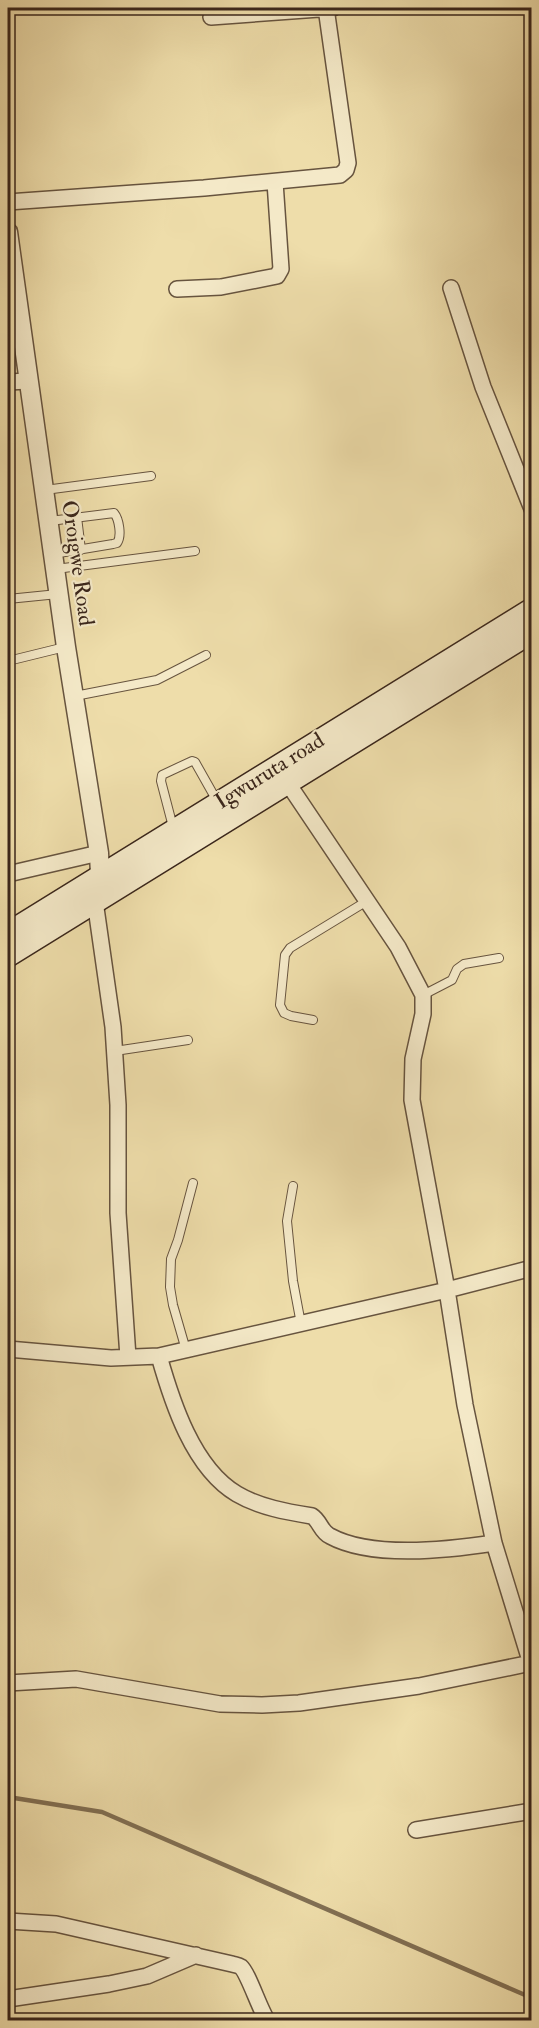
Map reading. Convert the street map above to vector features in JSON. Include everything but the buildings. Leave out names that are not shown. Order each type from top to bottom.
[{"type":"main road","name":"Igwuruta road","points":[[8,933],[531,609]]},
{"type":"main road","name":"Igwuruta road","points":[[8,956],[531,632]]},
{"type":"street","points":[[8,202],[340,175],[346,170],[348,163],[326,8]]},
{"type":"street","points":[[211,17],[333,8]]},
{"type":"street","points":[[177,289],[221,287],[277,276],[281,269],[275,182]]},
{"type":"street","name":"Oroigwe Road","points":[[8,232],[66,647],[99,853],[100,875],[95,901]]},
{"type":"street","points":[[451,288],[483,387],[531,509]]},
{"type":"street","points":[[8,382],[28,381]]},
{"type":"street","points":[[8,1683],[76,1678],[220,1704],[262,1705],[300,1703],[418,1686],[531,1665],[494,1543],[465,1405],[447,1290],[412,1101],[413,1059],[423,1014],[423,995],[398,947],[288,782]]},
{"type":"street","points":[[8,874],[99,853]]},
{"type":"street","points":[[95,901],[115,1051],[118,1105],[117,1213],[129,1357]]},
{"type":"street","points":[[8,1349],[77,1357],[159,1356],[447,1290],[531,1268]]},
{"type":"street","points":[[159,1356],[182,1426],[201,1458],[235,1493],[264,1505],[312,1516],[316,1518],[325,1533],[353,1545],[423,1551],[494,1543]]},
{"type":"street","points":[[416,1830],[531,1811]]},
{"type":"street","points":[[8,1921],[56,1924],[196,1955],[241,1968],[267,2020]]},
{"type":"street","points":[[157,1946],[158,1972]]},
{"type":"street","points":[[8,1999],[109,1984],[158,1972],[196,1955]]},
{"type":"lane","points":[[44,490],[151,476]]},
{"type":"lane","points":[[48,522],[114,513],[117,517],[120,538],[117,543],[81,550],[54,561]]},
{"type":"lane","points":[[77,518],[81,550]]},
{"type":"lane","points":[[54,561],[195,551]]},
{"type":"lane","points":[[8,599],[59,594]]},
{"type":"lane","points":[[8,662],[66,647]]},
{"type":"lane","points":[[75,696],[158,680],[206,655]]},
{"type":"lane","points":[[174,830],[161,781],[162,775],[192,760],[218,802]]},
{"type":"lane","points":[[314,1020],[284,1013],[280,1005],[285,955],[290,948],[367,901]]},
{"type":"lane","points":[[423,995],[452,980],[457,969],[464,964],[499,958]]},
{"type":"lane","points":[[115,1051],[188,1040]]},
{"type":"lane","points":[[186,1350],[172,1305],[171,1259],[193,1183]]},
{"type":"lane","points":[[293,1186],[287,1221],[293,1281],[301,1324]]},
{"type":"waterway","points":[[8,1797],[102,1812],[532,1998]]}]
